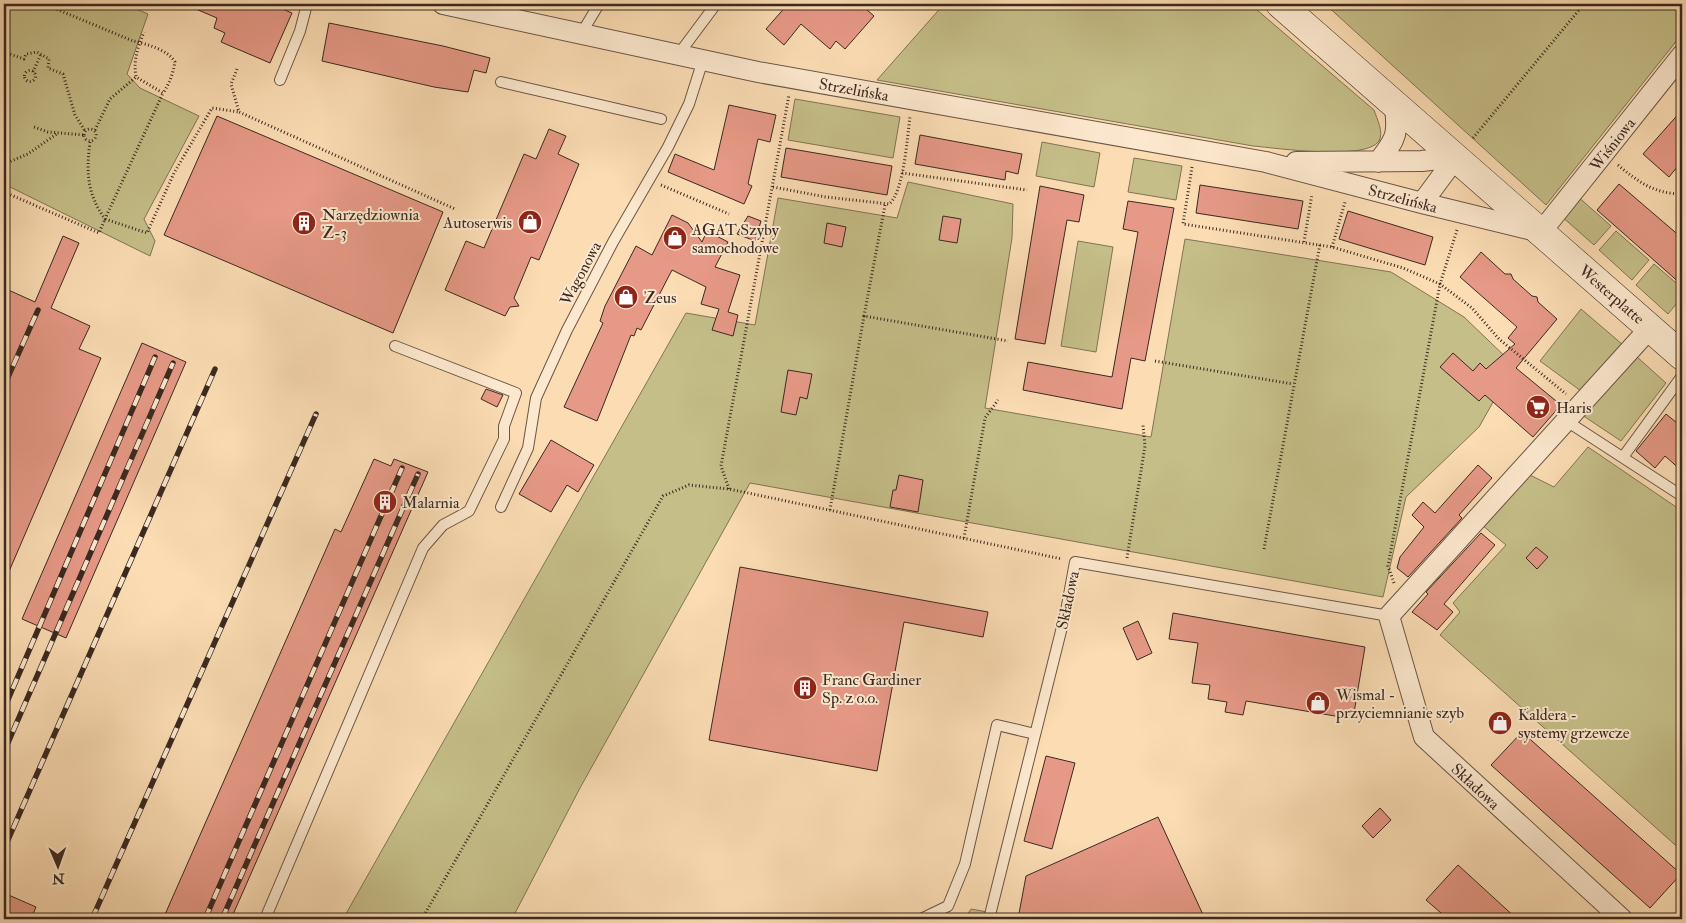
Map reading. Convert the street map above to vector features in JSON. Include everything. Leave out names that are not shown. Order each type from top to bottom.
[{"type":"main road","name":"Westerplatte","points":[[1280,4],[1394,102],[1464,148],[1541,232],[1682,356]]},
{"type":"street","name":"Strzelińska","points":[[443,4],[793,78],[1266,162],[1541,232]]},
{"type":"street","name":"Wiśniowa","points":[[1541,232],[1682,55]]},
{"type":"street","points":[[1378,162],[1392,144],[1398,126],[1394,102]]},
{"type":"street","name":"Strzelińska","points":[[1266,162],[1422,162],[1464,148]]},
{"type":"street","points":[[1422,203],[1464,148]]},
{"type":"street","points":[[1395,610],[1650,328]]},
{"type":"street","name":"Składowa","points":[[1395,610],[1424,737],[1622,919]]},
{"type":"lane","points":[[280,80],[300,31],[307,4]]},
{"type":"lane","points":[[581,34],[599,4]]},
{"type":"lane","points":[[678,55],[716,4]]},
{"type":"lane","name":"Wagonowa","points":[[501,507],[528,448],[536,398],[567,330],[690,104],[703,60]]},
{"type":"lane","points":[[501,82],[661,119]]},
{"type":"lane","points":[[265,919],[424,548],[443,525],[468,511],[504,439],[504,426],[516,393],[396,346]]},
{"type":"lane","points":[[1623,457],[1682,376]]},
{"type":"lane","points":[[1565,420],[1682,496]]},
{"type":"lane","name":"Składowa","points":[[989,919],[1066,611],[1075,562],[1395,610]]},
{"type":"lane","points":[[921,919],[948,906],[965,864],[997,725],[1035,734]]},
{"type":"path","points":[[4,192],[99,233],[163,93],[169,84],[176,62],[164,52],[44,4]]},
{"type":"path","points":[[1464,148],[1584,4]]},
{"type":"path","points":[[90,142],[96,138],[94,130],[110,99],[136,77],[136,53],[144,32]]},
{"type":"path","points":[[7,53],[24,59],[26,54],[31,52],[41,54],[49,59],[48,68],[63,74],[75,115],[86,140],[90,142]]},
{"type":"path","points":[[33,72],[41,54]]},
{"type":"path","points":[[237,69],[230,84],[239,112]]},
{"type":"path","points":[[136,77],[163,93]]},
{"type":"path","points":[[730,490],[721,466],[793,78]]},
{"type":"path","points":[[773,187],[885,205],[894,200],[902,173],[912,99]]},
{"type":"path","points":[[90,142],[87,176],[95,205],[105,219],[147,233],[174,173],[212,108],[239,112],[455,208]]},
{"type":"path","points":[[34,127],[58,133],[84,133],[91,129],[94,130]]},
{"type":"path","points":[[4,164],[28,154],[58,133]]},
{"type":"path","points":[[1195,149],[1183,224],[1320,244],[1403,268],[1440,284],[1472,308],[1499,339],[1580,404]]},
{"type":"path","points":[[1603,154],[1644,186],[1657,191],[1682,194]]},
{"type":"path","points":[[902,173],[1028,190]]},
{"type":"path","points":[[1304,242],[1316,175]]},
{"type":"path","points":[[649,179],[729,214]]},
{"type":"path","points":[[1332,247],[1349,184]]},
{"type":"path","points":[[830,510],[885,205]]},
{"type":"path","points":[[1395,610],[1388,566],[1440,284],[1458,227]]},
{"type":"path","points":[[1264,549],[1320,244]]},
{"type":"path","points":[[864,316],[1008,341]]},
{"type":"path","points":[[1155,362],[1293,384]]},
{"type":"path","points":[[964,538],[985,418],[998,400]]},
{"type":"path","points":[[1125,569],[1145,446],[1143,425]]},
{"type":"path","points":[[422,919],[663,496],[689,485],[730,490],[1075,562]]},
{"type":"shaded area","points":[[4,4],[124,4],[148,14],[127,74],[140,88],[199,116],[144,219],[155,241],[150,256],[4,184]]},
{"type":"shaded area","points":[[944,4],[1250,4],[1374,110],[1380,125],[1381,134],[1379,141],[1371,147],[1357,151],[1339,152],[1300,151],[1253,146],[877,80]]},
{"type":"shaded area","points":[[1325,4],[1682,4],[1682,34],[1546,205]]},
{"type":"shaded area","points":[[795,99],[900,117],[893,158],[788,140]]},
{"type":"shaded area","points":[[1042,142],[1100,153],[1094,187],[1036,176]]},
{"type":"shaded area","points":[[1134,158],[1182,166],[1176,200],[1128,192]]},
{"type":"shaded area","points":[[908,182],[1013,204],[1012,238],[985,408],[1151,437],[1185,239],[1391,272],[1464,317],[1514,365],[1479,427],[1406,497],[1383,597],[750,483],[580,788],[512,919],[343,919],[686,313],[755,325],[778,198],[897,218]]},
{"type":"shaded area","points":[[1576,195],[1611,226],[1594,245],[1560,215]]},
{"type":"shaded area","points":[[1616,231],[1649,260],[1632,280],[1599,250]]},
{"type":"shaded area","points":[[1078,241],[1113,247],[1096,352],[1061,346]]},
{"type":"shaded area","points":[[1654,264],[1682,288],[1682,297],[1668,314],[1636,285]]},
{"type":"shaded area","points":[[1581,309],[1623,345],[1581,391],[1540,361]]},
{"type":"shaded area","points":[[1636,356],[1666,383],[1621,441],[1582,415]]},
{"type":"shaded area","points":[[1588,447],[1682,511],[1682,851],[1440,635],[1460,612],[1453,603],[1506,545],[1482,525],[1528,474],[1554,487]]},
{"type":"shaded area","points":[[971,909],[1009,916],[1008,919],[964,919]]},
{"type":"building","points":[[184,4],[281,4],[280,8],[292,13],[270,63],[221,42],[225,33],[214,28],[217,18]]},
{"type":"building","points":[[788,4],[860,4],[874,16],[845,49],[836,41],[830,49],[801,24],[784,45],[766,29]]},
{"type":"building","points":[[329,23],[443,46],[490,58],[486,73],[474,70],[468,92],[434,87],[322,61]]},
{"type":"building","points":[[729,105],[776,115],[770,142],[758,139],[748,184],[752,186],[744,204],[668,172],[675,154],[714,170]]},
{"type":"building","points":[[1682,110],[1682,161],[1669,177],[1643,154]]},
{"type":"building","name":"Narzędziownia Z-3","points":[[217,116],[443,212],[393,333],[164,235]]},
{"type":"building","points":[[549,129],[566,136],[558,154],[579,164],[539,260],[531,257],[514,298],[519,306],[510,307],[505,316],[445,290],[466,241],[484,248],[524,154],[536,159]]},
{"type":"building","points":[[920,135],[1022,154],[1018,174],[1006,171],[1005,180],[915,164]]},
{"type":"building","points":[[786,148],[892,166],[887,195],[781,177]]},
{"type":"building","points":[[1619,184],[1682,238],[1682,285],[1597,210]]},
{"type":"building","points":[[1200,185],[1303,201],[1298,229],[1196,213]]},
{"type":"building","points":[[1040,186],[1084,195],[1079,222],[1067,220],[1045,344],[1015,339]]},
{"type":"building","points":[[1128,201],[1174,208],[1145,361],[1131,358],[1122,409],[1023,390],[1028,362],[1112,377],[1138,232],[1123,229]]},
{"type":"building","points":[[1348,211],[1433,237],[1425,265],[1339,239]]},
{"type":"building","points":[[672,215],[688,223],[702,242],[707,231],[728,242],[715,267],[740,275],[728,312],[738,315],[733,336],[712,330],[719,309],[701,304],[706,287],[672,270],[641,330],[637,328],[634,336],[631,335],[597,421],[564,407],[603,323],[600,321],[605,306],[636,246],[652,255]]},
{"type":"building","points":[[748,216],[761,221],[755,241],[737,234]]},
{"type":"building","points":[[943,216],[961,219],[957,243],[939,240]]},
{"type":"building","points":[[827,223],[846,227],[842,247],[824,243]]},
{"type":"building","points":[[63,236],[79,243],[51,308],[90,326],[79,349],[101,358],[4,583],[4,288],[35,302]]},
{"type":"building","points":[[1481,252],[1505,274],[1511,274],[1513,279],[1532,296],[1537,297],[1538,302],[1557,319],[1516,368],[1561,405],[1533,437],[1485,395],[1479,401],[1440,367],[1453,353],[1473,371],[1480,363],[1486,369],[1515,344],[1508,338],[1517,327],[1460,277]]},
{"type":"building","points":[[142,343],[186,362],[66,638],[22,619]]},
{"type":"building","points":[[788,370],[812,374],[807,399],[800,397],[796,415],[781,412]]},
{"type":"building","points":[[486,389],[503,395],[497,407],[481,399]]},
{"type":"building","points":[[1666,414],[1682,427],[1682,471],[1665,456],[1655,468],[1636,451]]},
{"type":"building","points":[[551,440],[594,465],[578,492],[567,485],[551,512],[519,494]]},
{"type":"building","points":[[374,459],[391,466],[394,459],[428,472],[231,919],[163,919],[335,529],[341,532]]},
{"type":"building","points":[[1478,465],[1492,478],[1459,515],[1462,518],[1408,577],[1397,568],[1400,557],[1424,527],[1412,515],[1423,502],[1435,513]]},
{"type":"building","points":[[899,475],[923,480],[918,512],[890,507],[893,490],[896,490]]},
{"type":"building","points":[[1481,533],[1495,545],[1444,604],[1453,612],[1437,630],[1412,612],[1428,594],[1426,592]]},
{"type":"building","points":[[1536,547],[1548,557],[1537,569],[1526,558]]},
{"type":"building","name":"Franc Gardiner Sp. z o.o.","points":[[740,567],[988,612],[983,637],[904,622],[877,771],[709,740]]},
{"type":"building","points":[[1173,613],[1365,647],[1353,719],[1246,701],[1243,715],[1225,712],[1227,702],[1208,699],[1210,685],[1192,683],[1198,643],[1169,639]]},
{"type":"building","points":[[1138,621],[1152,653],[1137,660],[1123,628]]},
{"type":"building","points":[[1522,732],[1681,874],[1650,908],[1491,765]]},
{"type":"building","points":[[1046,756],[1075,763],[1052,849],[1024,841]]},
{"type":"building","points":[[1380,808],[1391,820],[1373,838],[1362,826]]},
{"type":"building","points":[[1158,817],[1205,919],[1018,919],[1026,876]]},
{"type":"building","points":[[1458,865],[1517,919],[1448,919],[1426,900]]},
{"type":"building","points":[[4,893],[36,907],[31,919],[4,919]]},
{"type":"railway","points":[[4,386],[38,310]]},
{"type":"railway","points":[[4,709],[155,357]]},
{"type":"railway","points":[[4,752],[173,363]]},
{"type":"railway","points":[[4,849],[215,369]]},
{"type":"railway","points":[[92,919],[316,414]]},
{"type":"railway","points":[[205,919],[402,468]]},
{"type":"railway","points":[[222,919],[418,474]]},
{"type":"place","name":"Autoserwis","points":[[530,222]]},
{"type":"place","name":"Narzędziownia Z-3","points":[[304,223]]},
{"type":"place","name":"AGAT Szyby samochodowe","points":[[675,238]]},
{"type":"place","name":"Zeus","points":[[626,297]]},
{"type":"place","name":"Haris","points":[[1538,407]]},
{"type":"place","name":"Malarnia","points":[[385,502]]},
{"type":"place","name":"Franc Gardiner Sp. z o.o.","points":[[805,688]]},
{"type":"place","name":"Wismal - przyciemnianie szyb","points":[[1318,703]]},
{"type":"place","name":"Kaldera - systemy grzewcze","points":[[1500,723]]}]
